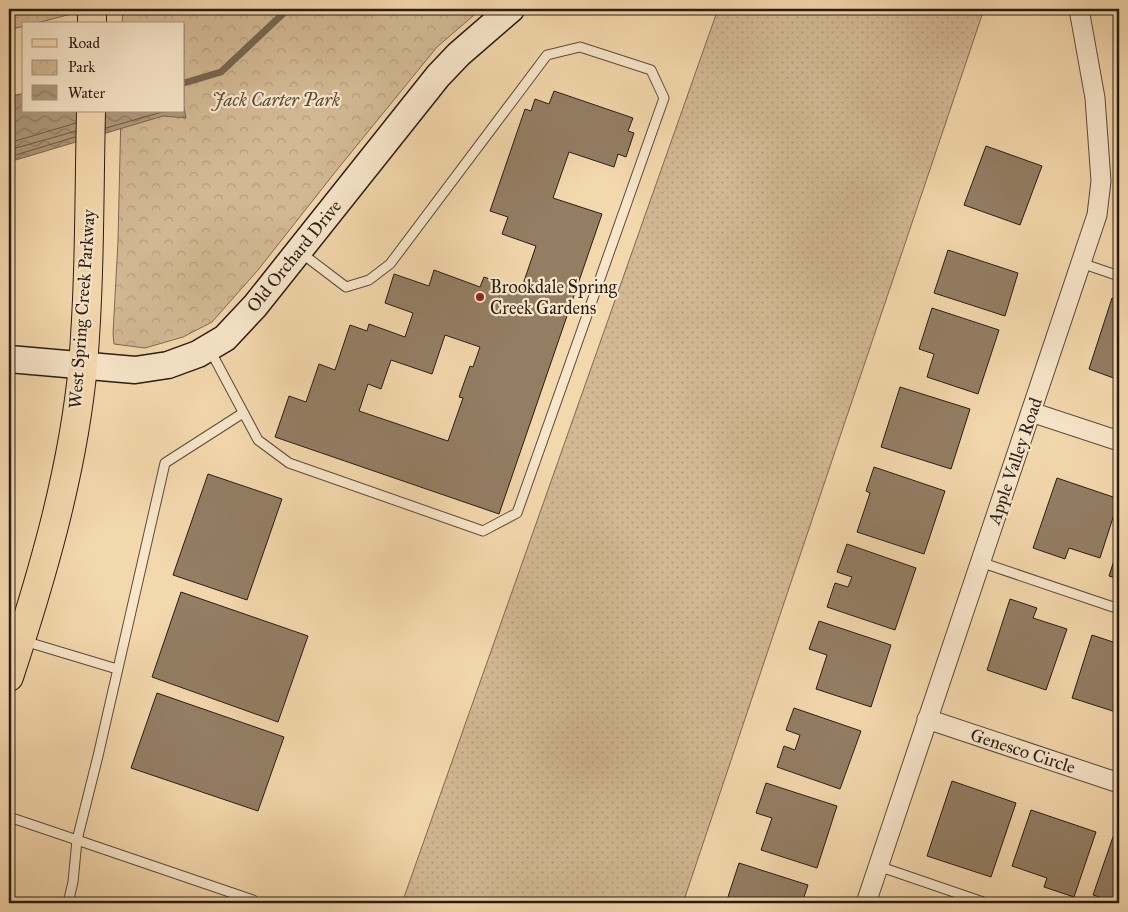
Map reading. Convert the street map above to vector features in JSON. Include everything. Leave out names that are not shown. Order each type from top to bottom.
[{"type":"main road","points":[[92,9],[92,22]]},
{"type":"main road","name":"West Spring Creek Parkway","points":[[9,677],[46,559],[73,436],[82,366],[89,252],[91,112]]},
{"type":"street","name":"Old Orchard Drive","points":[[9,359],[136,370],[168,365],[198,354],[225,338],[255,306],[438,76],[459,54],[511,9]]},
{"type":"street","name":"Apple Valley Road","points":[[866,903],[1097,214],[1101,181],[1095,98],[1079,9]]},
{"type":"street","points":[[1031,412],[1119,442]]},
{"type":"street","name":"Genesco Circle","points":[[928,719],[1119,783]]},
{"type":"lane","points":[[209,347],[258,440],[289,463],[483,531],[517,513],[664,98],[651,70],[580,47],[547,55],[390,264],[369,280],[346,287],[299,251]]},
{"type":"lane","points":[[1081,262],[1119,276]]},
{"type":"lane","points":[[68,903],[73,882],[77,840],[165,463],[243,413]]},
{"type":"lane","points":[[980,562],[1119,609]]},
{"type":"lane","points":[[21,640],[117,669]]},
{"type":"lane","points":[[9,817],[253,900],[252,903]]},
{"type":"lane","points":[[878,866],[986,903]]},
{"type":"green space","points":[[9,9],[71,9],[71,14],[41,22],[22,22],[22,27],[9,30]]},
{"type":"green space","name":"Jack Carter Park","points":[[123,9],[481,9],[437,47],[258,270],[212,322],[183,337],[145,348],[114,344],[121,112],[185,112],[185,22],[122,22]]},
{"type":"green space","points":[[718,9],[984,9],[683,903],[402,903]]},
{"type":"water","points":[[22,94],[22,112],[185,112],[186,118],[163,116],[9,162],[9,97]]},
{"type":"building","name":"Brookdale Spring Creek Gardens","points":[[554,91],[633,118],[628,131],[634,133],[626,157],[618,154],[614,167],[569,152],[553,198],[602,214],[499,514],[275,437],[289,396],[306,402],[319,364],[335,370],[350,325],[367,331],[369,324],[405,337],[413,313],[385,303],[394,274],[429,286],[434,270],[480,287],[484,277],[521,290],[536,246],[502,234],[508,217],[490,211],[525,109],[531,111],[535,99],[549,104]],"holes":[[[445,335],[480,347],[473,367],[470,366],[459,397],[463,398],[448,441],[359,411],[368,384],[381,389],[391,360],[432,374]]]},
{"type":"building","points":[[986,146],[1042,166],[1020,225],[964,205]]},
{"type":"building","points":[[948,250],[1018,273],[1005,316],[934,293]]},
{"type":"building","points":[[1112,298],[1119,300],[1119,380],[1089,369]]},
{"type":"building","points":[[932,308],[999,330],[978,394],[927,377],[934,354],[919,349]]},
{"type":"building","points":[[900,387],[970,409],[951,469],[881,447]]},
{"type":"building","points":[[874,467],[945,491],[924,554],[857,532],[870,493],[866,491]]},
{"type":"building","points":[[208,474],[282,499],[247,600],[173,575]]},
{"type":"building","points":[[1057,478],[1119,499],[1100,558],[1069,548],[1065,559],[1033,548]]},
{"type":"building","points":[[847,544],[916,568],[895,630],[827,607],[835,583],[848,587],[852,577],[837,572]]},
{"type":"building","points":[[1119,545],[1119,579],[1109,576]]},
{"type":"building","points":[[181,592],[308,636],[278,722],[152,677]]},
{"type":"building","points":[[1010,599],[1037,608],[1033,618],[1067,629],[1046,690],[987,670]]},
{"type":"building","points":[[819,621],[891,645],[871,707],[816,689],[827,655],[809,649]]},
{"type":"building","points":[[1092,635],[1119,644],[1119,713],[1072,698]]},
{"type":"building","points":[[157,693],[284,737],[258,811],[131,768]]},
{"type":"building","points":[[794,708],[861,731],[840,789],[777,767],[784,746],[795,750],[800,735],[786,730]]},
{"type":"building","points":[[952,781],[1016,803],[991,877],[927,856]]},
{"type":"building","points":[[766,783],[837,806],[817,868],[761,850],[772,818],[756,813]]},
{"type":"building","points":[[1031,810],[1096,832],[1074,897],[1044,887],[1047,878],[1012,866]]},
{"type":"building","points":[[1114,834],[1119,836],[1119,903],[1093,895]]},
{"type":"building","points":[[739,863],[808,885],[802,903],[726,903]]},
{"type":"waterway","points":[[185,83],[221,72],[288,9]]},
{"type":"place","name":"Brookdale Spring Creek Gardens","points":[[480,297]]}]
